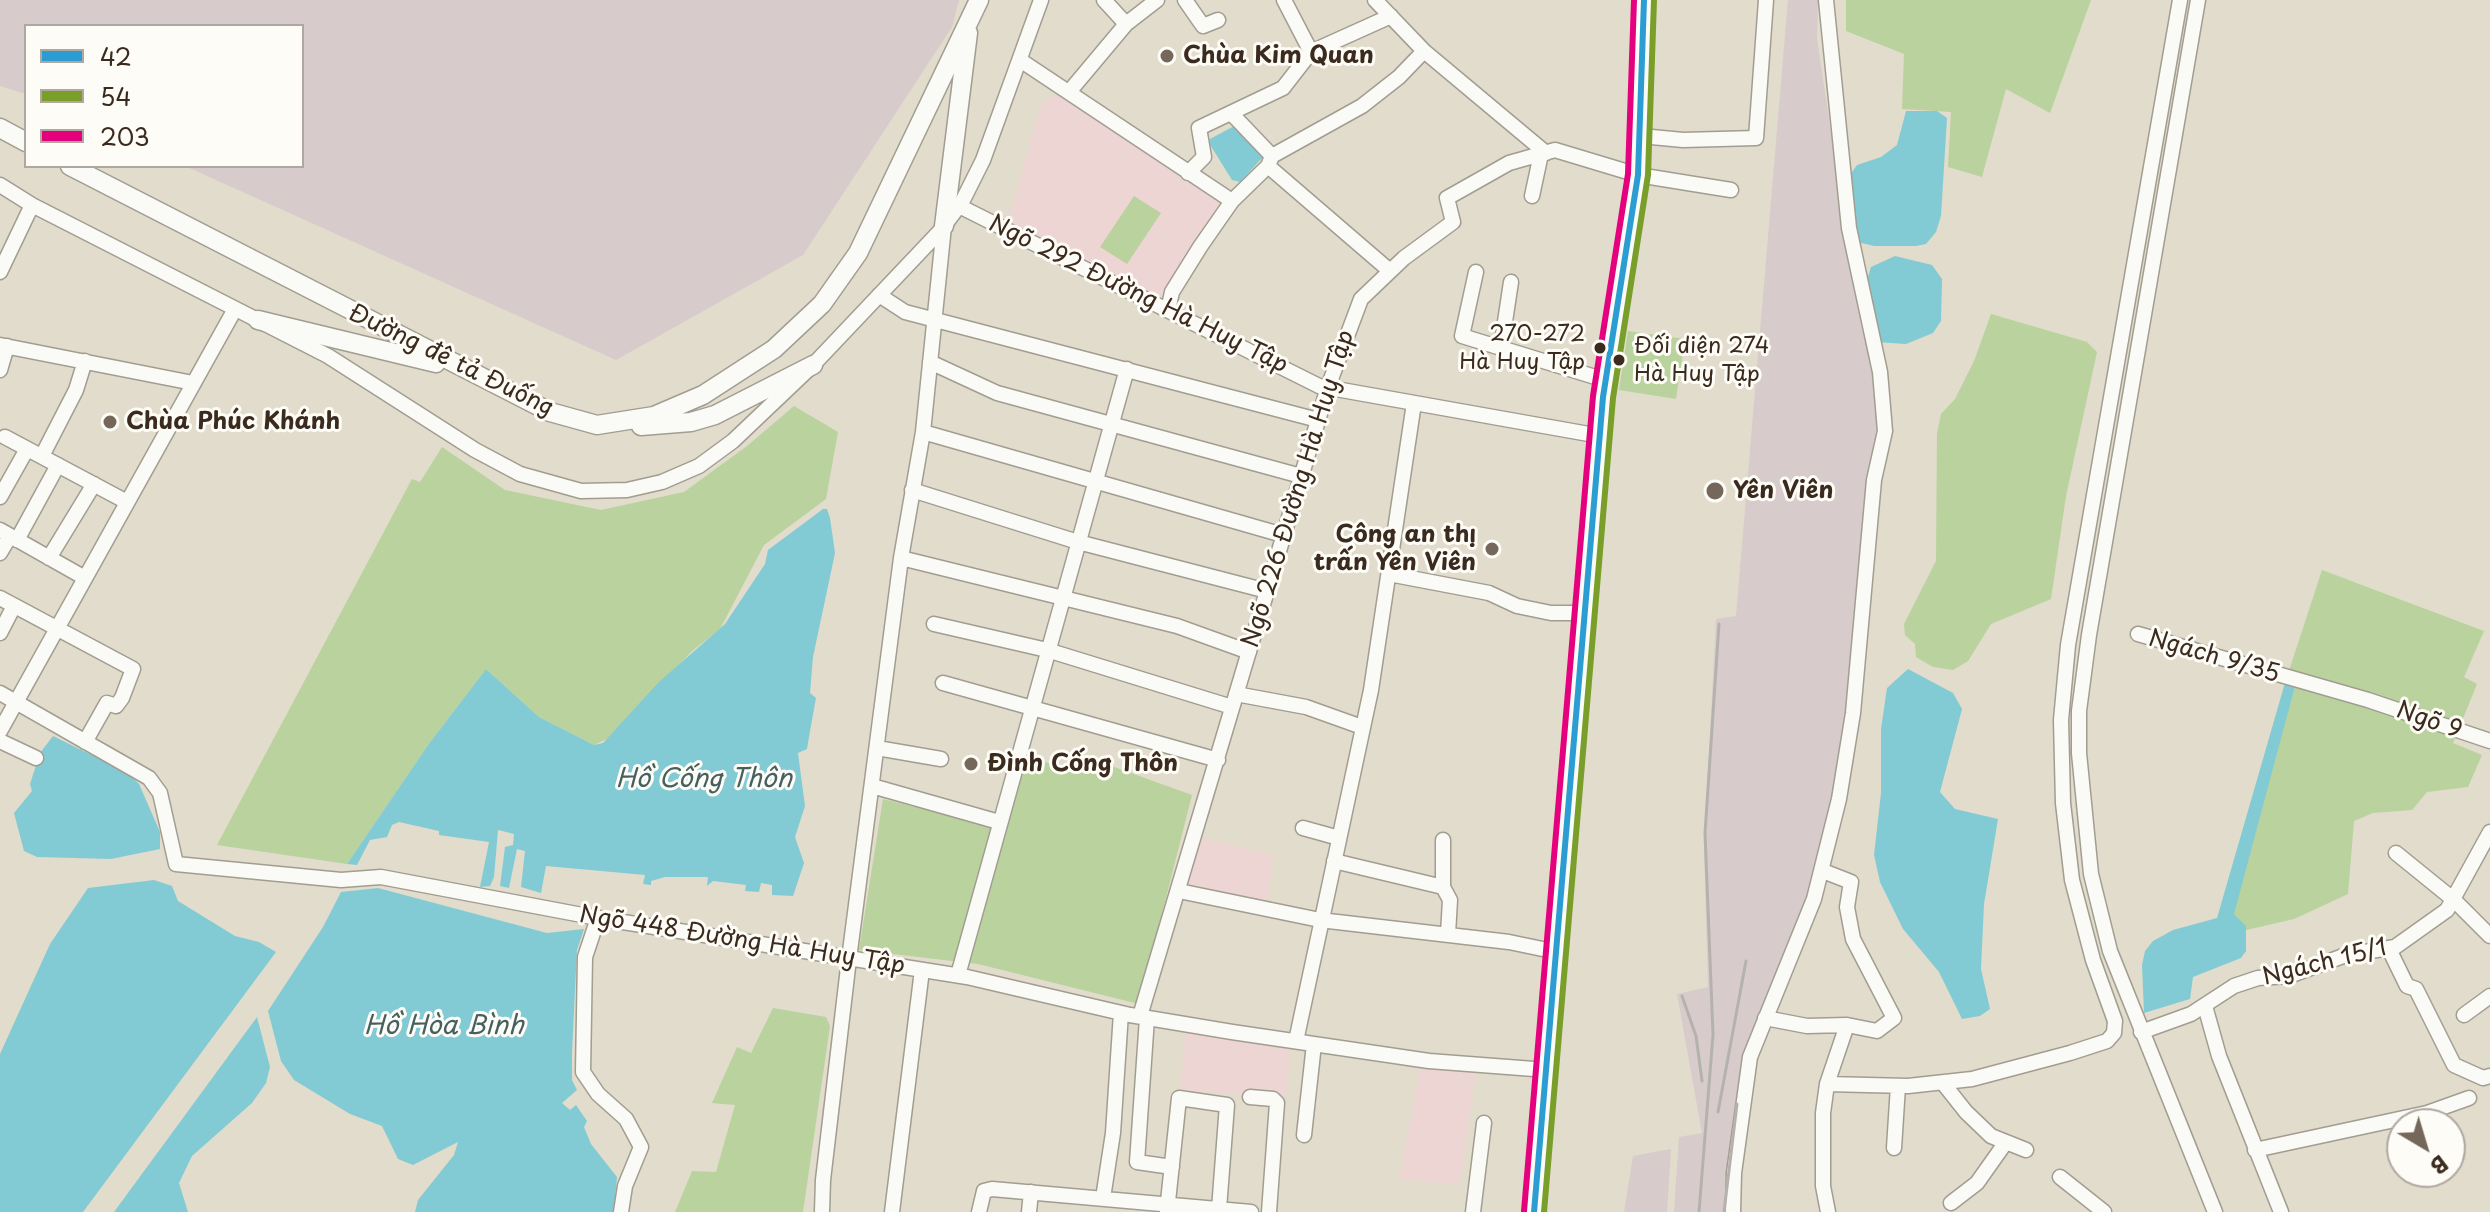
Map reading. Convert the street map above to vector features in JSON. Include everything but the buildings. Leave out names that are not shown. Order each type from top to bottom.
[{"type":"main road","name":"Đường đê tả Đuống","points":[[74,168],[550,412],[597,425],[654,416],[703,395],[774,349],[822,304],[858,253],[979,0]]},
{"type":"main road","points":[[1534,1212],[1605,380],[1638,175],[1644,0]]},
{"type":"main road","points":[[944,226],[970,18]]},
{"type":"main road","points":[[0,128],[24,141]]},
{"type":"main road","points":[[258,320],[466,370]]},
{"type":"main road","points":[[597,425],[666,425],[715,415],[813,365]]},
{"type":"street","points":[[0,185],[32,205],[258,320],[381,387],[498,464],[543,483],[581,491],[636,489],[699,466],[747,429],[813,365],[944,226],[959,206],[983,160],[1041,0]]},
{"type":"street","points":[[1104,0],[1126,24]]},
{"type":"street","points":[[1069,92],[1126,24],[1157,0]]},
{"type":"street","points":[[1185,0],[1203,26],[1218,20]]},
{"type":"street","points":[[1284,0],[1311,52]]},
{"type":"street","points":[[1375,0],[1424,51],[1544,153],[1532,196]]},
{"type":"street","points":[[1641,136],[1756,138],[1766,0]]},
{"type":"street","points":[[1733,1212],[1734,1173],[1750,1057],[1823,871],[1853,713],[1874,480],[1885,431],[1880,372],[1849,228],[1826,0]]},
{"type":"street","points":[[1827,1084],[1898,1086],[1972,1079],[2107,1041],[2114,1033],[2115,1021],[2093,960],[2072,877],[2061,762],[2068,645],[2180,0]]},
{"type":"street","points":[[2198,0],[2082,678],[2079,753],[2091,874],[2110,951],[2215,1212]]},
{"type":"street","points":[[1188,173],[1204,157],[1199,128],[1283,88],[1311,52],[1391,16]]},
{"type":"street","points":[[1168,310],[1172,292],[1232,201],[1270,161],[1362,106],[1399,77],[1424,51]]},
{"type":"street","points":[[1020,60],[1232,201]]},
{"type":"street","points":[[1231,113],[1270,161],[1390,271]]},
{"type":"street","points":[[2158,128],[2176,131]]},
{"type":"street","name":"Ngõ 226 Đường Hà Huy Tập","points":[[1172,1167],[1137,1162],[1144,1017],[1283,535],[1328,387],[1361,299],[1390,271],[1453,222],[1447,198],[1509,163],[1555,150],[1638,175],[1731,190]]},
{"type":"street","points":[[0,272],[32,205]]},
{"type":"street","name":"Ngõ 292 Đường Hà Huy Tập","points":[[959,206],[1328,387],[1600,436]]},
{"type":"street","points":[[822,1212],[823,1180],[849,959],[901,558],[923,432],[944,226]]},
{"type":"street","points":[[1476,272],[1462,336],[1605,380]]},
{"type":"street","points":[[1501,348],[1511,282]]},
{"type":"street","points":[[879,295],[898,310],[1318,420]]},
{"type":"street","points":[[0,731],[235,309]]},
{"type":"street","points":[[0,370],[3,345],[193,383]]},
{"type":"street","points":[[42,456],[76,390],[85,361]]},
{"type":"street","points":[[930,362],[997,393],[1301,476]]},
{"type":"street","points":[[958,975],[1096,481],[1109,424],[1127,369]]},
{"type":"street","points":[[1296,1041],[1362,727],[1389,574],[1414,403]]},
{"type":"street","points":[[923,432],[1283,535]]},
{"type":"street","points":[[5,437],[127,502]]},
{"type":"street","points":[[0,497],[27,449]]},
{"type":"street","points":[[0,553],[58,465]]},
{"type":"street","points":[[49,558],[94,484]]},
{"type":"street","points":[[912,490],[1078,542],[1267,591]]},
{"type":"street","points":[[9,535],[85,578]]},
{"type":"street","points":[[901,558],[1177,626],[1249,652]]},
{"type":"street","points":[[1389,574],[1489,593],[1517,606],[1551,613],[1585,613]]},
{"type":"street","points":[[0,598],[124,662],[135,673],[116,706],[107,703],[85,742]]},
{"type":"street","points":[[0,633],[14,606]]},
{"type":"street","points":[[934,624],[1047,650],[1234,700],[1306,707],[1362,727]]},
{"type":"street","name":"Ngách 9/35","points":[[2138,634],[2368,700]]},
{"type":"street","points":[[943,683],[1218,760]]},
{"type":"street","name":"Ngõ 448 Đường Hà Huy Tập","points":[[0,693],[149,778],[160,793],[176,864],[341,880],[381,877],[598,918],[958,975],[1144,1017],[1429,1061],[1547,1070]]},
{"type":"street","name":"Ngõ 9","points":[[2368,700],[2490,741]]},
{"type":"street","points":[[0,741],[36,758]]},
{"type":"street","points":[[877,748],[941,759]]},
{"type":"street","points":[[872,786],[999,822]]},
{"type":"street","points":[[1303,828],[1339,838]]},
{"type":"street","name":"Ngách 15/1","points":[[2141,1032],[2205,1006],[2234,986],[2258,978],[2289,976],[2346,955],[2389,949],[2434,921],[2454,900],[2490,832]]},
{"type":"street","points":[[1443,840],[1443,887],[1450,900],[1448,934]]},
{"type":"street","points":[[2396,853],[2454,900],[2490,936]]},
{"type":"street","points":[[1334,861],[1443,887]]},
{"type":"street","points":[[1765,1018],[1807,1026],[1847,1025],[1877,1031],[1894,1018],[1853,939],[1847,907],[1851,882],[1823,871]]},
{"type":"street","points":[[2072,877],[2091,874]]},
{"type":"street","points":[[1179,891],[1320,920],[1448,934],[1557,952]]},
{"type":"street","points":[[598,918],[585,957],[581,1027],[583,1072],[598,1094],[626,1119],[641,1147],[625,1186],[621,1212]]},
{"type":"street","points":[[2389,949],[2407,986],[2416,989],[2454,1065],[2483,1078],[2490,1076]]},
{"type":"street","points":[[892,1212],[922,970]]},
{"type":"street","points":[[2464,1015],[2490,996]]},
{"type":"street","points":[[2205,1006],[2219,1056],[2281,1212]]},
{"type":"street","points":[[1103,1198],[1113,1133],[1121,1013]]},
{"type":"street","points":[[1828,1212],[1822,1139],[1827,1084],[1847,1025]]},
{"type":"street","points":[[1304,1135],[1314,1044]]},
{"type":"street","points":[[1943,1083],[1991,1136],[2026,1150]]},
{"type":"street","points":[[1894,1148],[1898,1086]]},
{"type":"street","points":[[1250,1097],[1273,1099],[1277,1103],[1269,1212]]},
{"type":"street","points":[[1168,1208],[1179,1098],[1227,1105],[1219,1209]]},
{"type":"street","points":[[2255,1150],[2427,1113],[2469,1098]]},
{"type":"street","points":[[1473,1212],[1484,1123]]},
{"type":"street","points":[[1951,1203],[1977,1183],[2006,1142]]},
{"type":"street","points":[[2060,1177],[2104,1212]]},
{"type":"street","points":[[979,1212],[984,1191],[1031,1192],[1168,1208],[1251,1212]]},
{"type":"street","points":[[1029,1212],[1031,1192]]},
{"type":"shaded area","points":[[0,0],[959,0],[952,27],[803,255],[616,360],[189,168],[304,168],[304,24],[24,24],[24,93],[0,86]]},
{"type":"shaded area","points":[[1788,0],[1818,0],[1817,38],[1838,182],[1858,307],[1878,386],[1878,445],[1848,712],[1822,867],[1748,1062],[1729,1212],[1674,1212],[1679,1137],[1702,1133],[1677,994],[1708,987],[1704,847],[1716,619],[1736,616]]},
{"type":"shaded area","points":[[1059,93],[1224,199],[1159,298],[1007,223],[1042,102]]},
{"type":"shaded area","points":[[1201,838],[1274,855],[1266,904],[1183,890]]},
{"type":"shaded area","points":[[1186,1028],[1291,1043],[1286,1098],[1180,1090]]},
{"type":"shaded area","points":[[1421,1062],[1477,1068],[1459,1185],[1399,1179]]},
{"type":"shaded area","points":[[1671,1149],[1667,1212],[1624,1212],[1633,1156]]},
{"type":"green space","points":[[1846,0],[2091,0],[2050,113],[2006,89],[1982,177],[1948,167],[1951,112],[1902,109],[1904,54],[1846,31]]},
{"type":"green space","points":[[1134,196],[1161,213],[1127,264],[1100,247]]},
{"type":"green space","points":[[1991,314],[2087,342],[2097,352],[2066,496],[2051,599],[1991,624],[1968,661],[1953,670],[1933,667],[1916,657],[1915,644],[1905,635],[1904,624],[1936,561],[1937,434],[1941,414],[1955,399],[1974,361]]},
{"type":"green space","points":[[1628,331],[1685,339],[1676,399],[1619,390]]},
{"type":"green space","points":[[794,406],[838,432],[826,499],[764,545],[720,629],[692,651],[611,737],[594,745],[539,717],[486,669],[428,745],[347,864],[217,845],[412,479],[420,482],[442,447],[505,490],[601,510],[684,492],[747,446]]},
{"type":"green space","points":[[2322,570],[2484,631],[2464,677],[2477,684],[2453,743],[2482,755],[2468,787],[2427,792],[2412,810],[2373,813],[2354,821],[2348,894],[2294,919],[2212,938],[2285,683]]},
{"type":"green space","points":[[1027,755],[1064,769],[1074,758],[1106,764],[1192,795],[1139,1004],[978,964],[859,950],[883,799],[1003,829]]},
{"type":"green space","points":[[773,1008],[826,1017],[830,1026],[803,1212],[675,1212],[692,1171],[716,1172],[735,1105],[712,1103],[737,1047],[751,1053]]},
{"type":"water","points":[[1906,111],[1937,111],[1947,118],[1941,216],[1936,232],[1926,244],[1916,246],[1874,246],[1853,241],[1850,175],[1857,165],[1881,157],[1897,145]]},
{"type":"water","points":[[1236,125],[1263,157],[1240,182],[1232,180],[1209,143],[1210,139]]},
{"type":"water","points":[[1895,256],[1932,265],[1942,279],[1941,321],[1933,333],[1906,344],[1876,342],[1867,280],[1871,267]]},
{"type":"water","name":"Hồ Cống Thôn","points":[[827,509],[830,518],[835,553],[813,657],[810,693],[816,698],[807,749],[798,753],[805,806],[795,837],[804,863],[793,896],[772,895],[772,885],[761,883],[759,892],[745,891],[746,885],[713,881],[707,886],[708,877],[665,877],[651,881],[651,885],[643,884],[645,875],[546,866],[541,893],[521,887],[525,851],[517,849],[509,888],[500,886],[505,847],[513,845],[514,834],[498,830],[494,877],[490,886],[480,887],[489,842],[439,835],[439,831],[399,822],[392,825],[387,837],[370,840],[357,865],[347,864],[428,745],[486,669],[539,717],[594,745],[603,743],[659,682],[725,624],[765,564],[768,550]]},
{"type":"water","points":[[1908,669],[1953,693],[1962,709],[1940,792],[1955,809],[1998,819],[1984,904],[1981,969],[1990,1009],[1980,1016],[1962,1019],[1939,972],[1903,929],[1880,882],[1874,855],[1881,793],[1881,729],[1887,688]]},
{"type":"water","points":[[2285,683],[2295,686],[2234,914],[2246,926],[2246,951],[2241,958],[2193,977],[2190,999],[2144,1013],[2142,965],[2145,951],[2153,941],[2173,930],[2217,918]]},
{"type":"water","points":[[53,736],[128,773],[139,784],[160,832],[160,849],[111,859],[37,857],[24,851],[14,813],[32,791],[30,784],[40,753]]},
{"type":"water","points":[[154,880],[172,886],[178,901],[235,936],[259,942],[276,952],[83,1212],[0,1212],[0,1054],[50,944],[88,888]]},
{"type":"water","name":"Hồ Hòa Bình","points":[[378,888],[547,933],[584,929],[577,950],[572,1052],[572,1080],[577,1090],[562,1103],[570,1110],[576,1105],[587,1121],[584,1127],[591,1144],[617,1177],[614,1212],[415,1212],[418,1200],[454,1155],[458,1142],[413,1165],[398,1159],[382,1126],[350,1114],[294,1080],[281,1061],[268,1011],[323,927],[341,892]]},
{"type":"water","points":[[257,1017],[270,1067],[266,1083],[252,1103],[192,1156],[179,1183],[188,1212],[114,1212]]},
{"type":"railway","points":[[1699,1212],[1713,1035],[1705,833],[1719,624]]},
{"type":"railway","points":[[1718,1112],[1746,961]]},
{"type":"railway","points":[[1682,996],[1696,1036],[1702,1081]]},
{"type":"railway","points":[[1724,1212],[1737,1104]]},
{"type":"transit line","name":"203","points":[[1524,1211],[1593,396],[1628,174],[1634,0]]},
{"type":"transit line","name":"42","points":[[1534,1212],[1603,397],[1638,175],[1644,0]]},
{"type":"transit line","name":"54","points":[[1544,1212],[1613,398],[1648,175],[1654,0]]},
{"type":"place","name":"Chùa Kim Quan","points":[[1167,56]]},
{"type":"place","name":"270-272 Hà Huy Tập","points":[[1600,348]]},
{"type":"place","name":"Đối diện 274 Hà Huy Tập","points":[[1619,360]]},
{"type":"place","name":"Chùa Phúc Khánh","points":[[110,422]]},
{"type":"place","name":"Yên Viên","points":[[1715,491]]},
{"type":"place","name":"Công an thị trấn Yên Viên","points":[[1492,549]]},
{"type":"place","name":"Đình Cống Thôn","points":[[971,764]]}]
